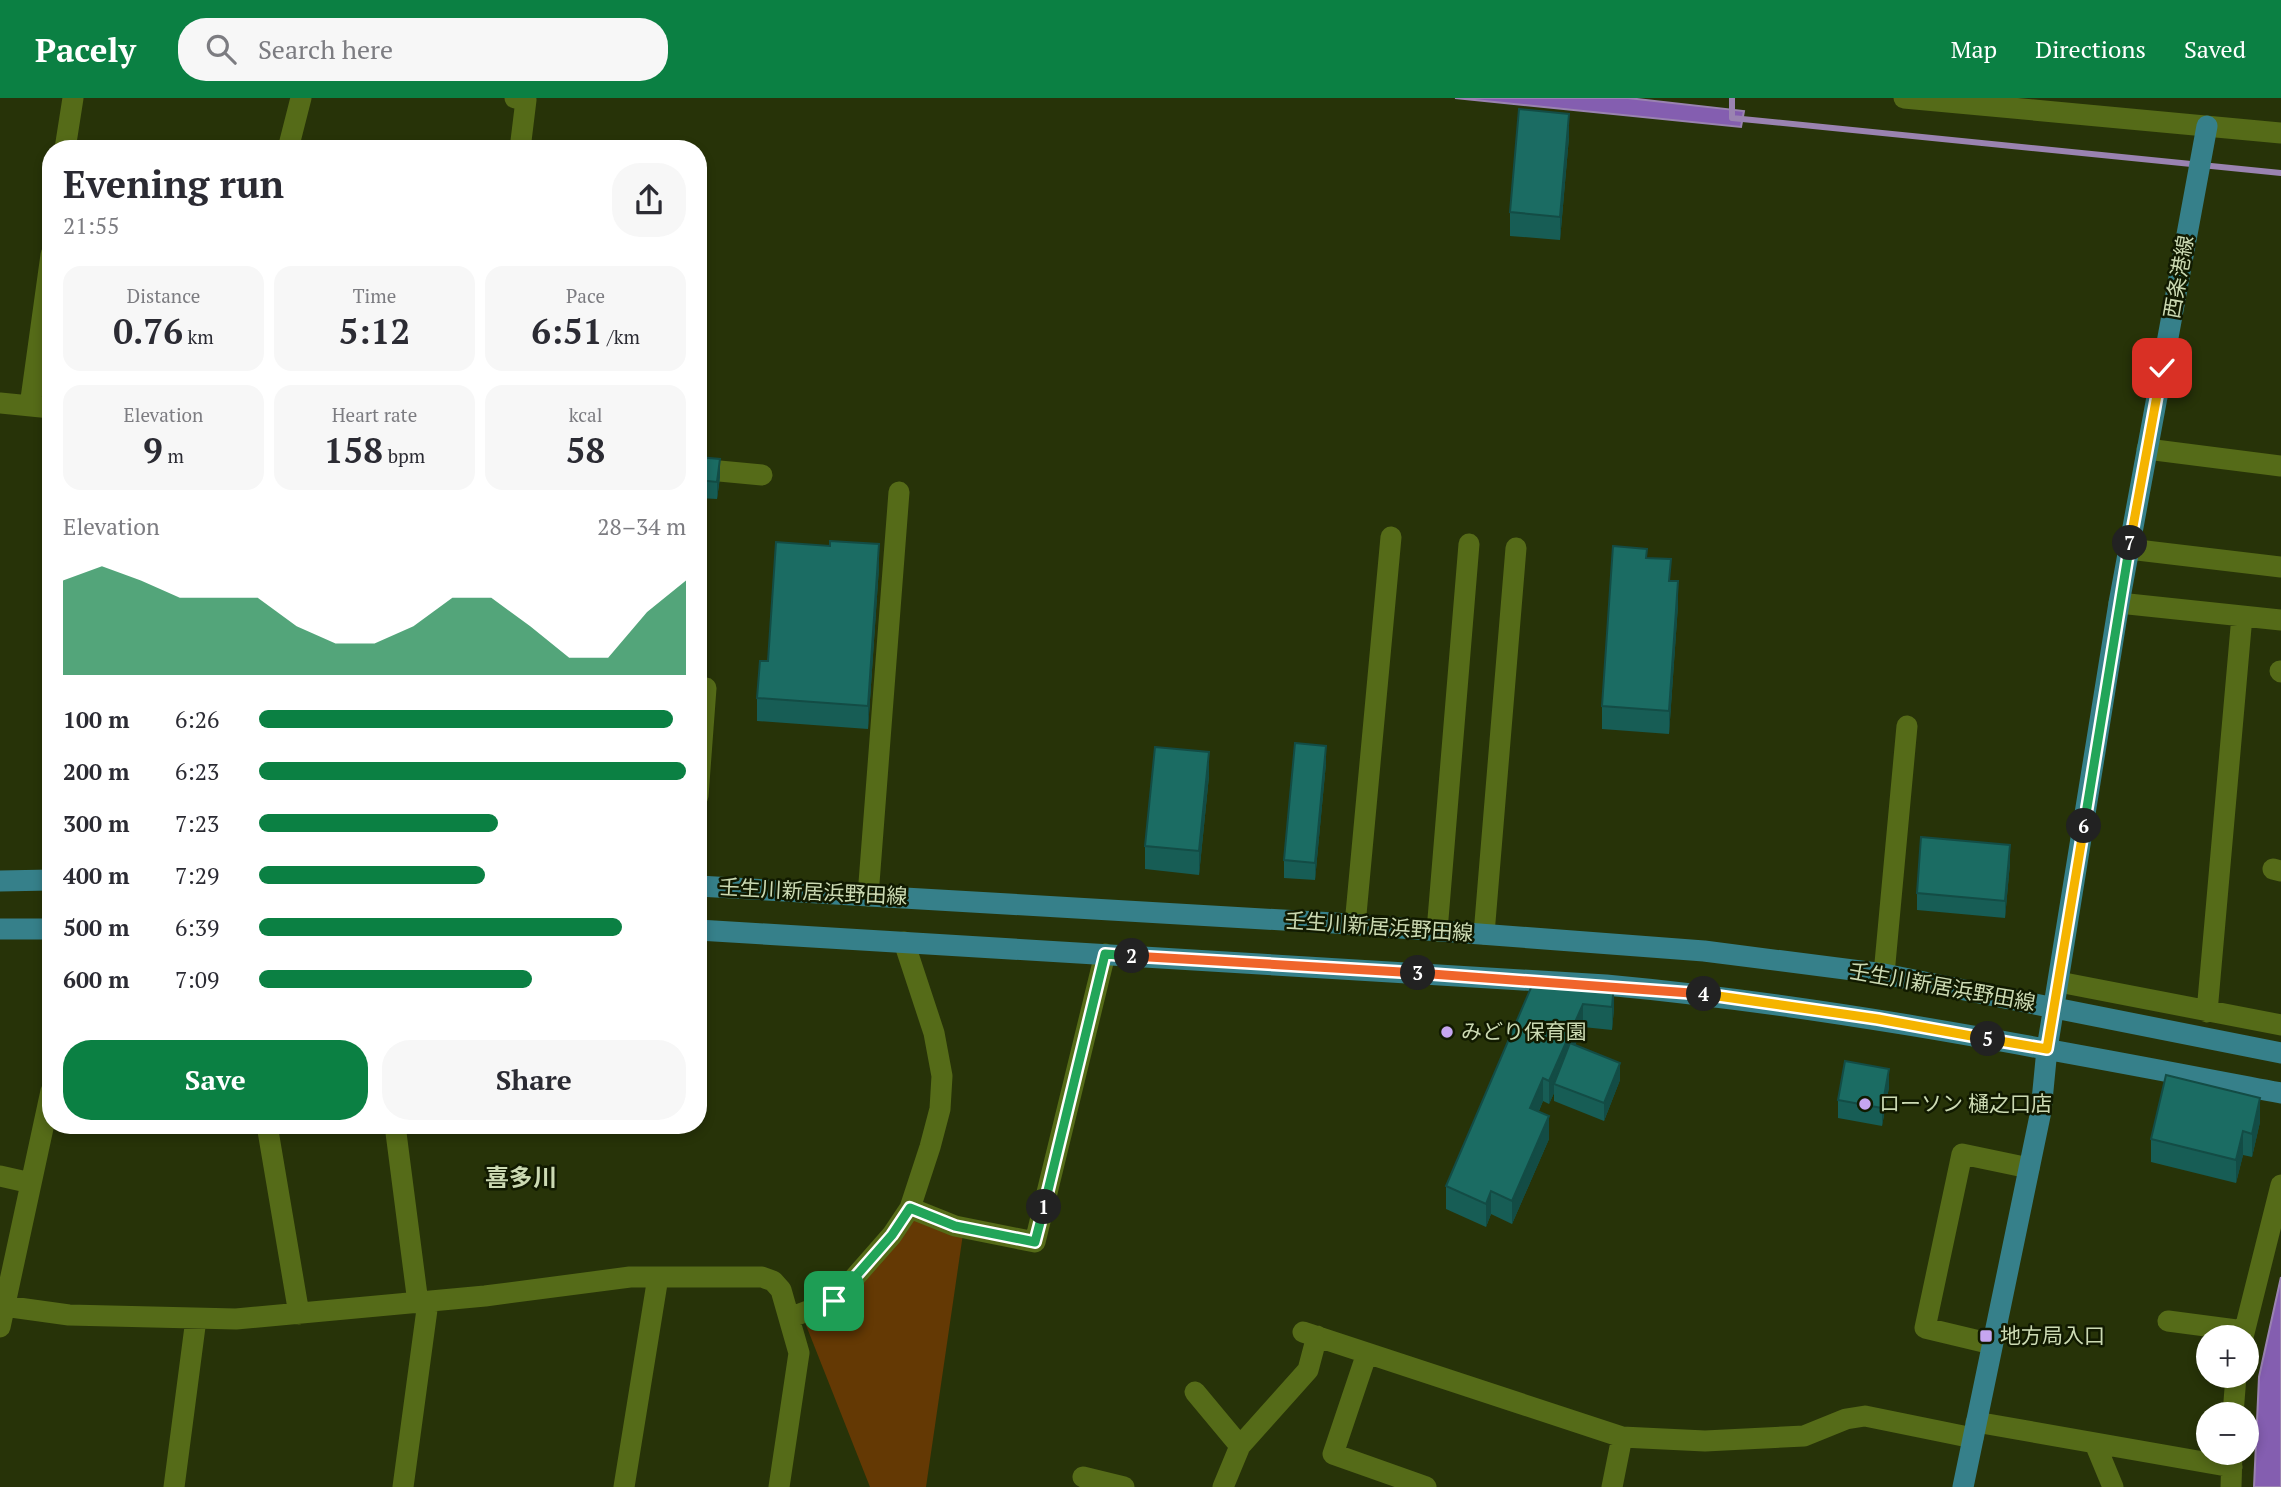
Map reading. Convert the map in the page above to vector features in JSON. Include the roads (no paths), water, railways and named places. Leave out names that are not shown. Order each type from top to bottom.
[{"type":"main road","name":"西条港線","points":[[2055,1007],[2119,603],[2207,126]]},
{"type":"main road","points":[[0,881],[42,880]]},
{"type":"main road","name":"壬生川新居浜野田線","points":[[707,886],[1355,925],[1704,951],[1884,974],[2281,1053]]},
{"type":"main road","points":[[0,929],[42,929]]},
{"type":"main road","name":"壬生川新居浜野田線","points":[[707,931],[1606,985],[1732,996],[2047,1049],[2281,1093]]},
{"type":"main road","name":"壬生川新居浜野田線","points":[[1962,1487],[2041,1111],[2047,1049],[2055,1007]]},
{"type":"street","points":[[66,140],[72,98]]},
{"type":"street","points":[[290,140],[301,98]]},
{"type":"street","points":[[515,98],[526,100],[521,140]]},
{"type":"street","points":[[1903,98],[2281,134]]},
{"type":"street","points":[[0,403],[40,407],[42,379]]},
{"type":"street","points":[[2147,449],[2281,466]]},
{"type":"street","points":[[707,470],[762,475]]},
{"type":"street","points":[[868,895],[899,492]]},
{"type":"street","points":[[1355,925],[1391,537]]},
{"type":"street","points":[[1437,931],[1469,544]]},
{"type":"street","points":[[1484,934],[1516,548]]},
{"type":"street","points":[[2129,549],[2281,567]]},
{"type":"street","points":[[2119,603],[2281,620]]},
{"type":"street","points":[[2207,1012],[2242,616]]},
{"type":"street","points":[[1884,974],[1907,726]]},
{"type":"street","points":[[789,1318],[834,1301],[892,1235],[910,1208],[937,1122],[942,1076],[934,1032],[905,942]]},
{"type":"street","points":[[910,1208],[955,1226],[1035,1242],[1105,954]]},
{"type":"street","points":[[2059,982],[2281,1025]]},
{"type":"street","points":[[42,1132],[2,1317],[69,1315],[196,1319],[299,1314],[423,1303],[579,1282],[658,1277],[762,1277],[774,1281],[781,1290],[799,1353],[779,1487]]},
{"type":"street","points":[[269,1134],[299,1314]]},
{"type":"street","points":[[396,1134],[423,1303],[402,1487]]},
{"type":"street","points":[[1992,1344],[1925,1328],[1962,1154],[2029,1168]]},
{"type":"street","points":[[0,1175],[31,1183]]},
{"type":"street","points":[[2245,1325],[2281,1185]]},
{"type":"street","points":[[624,1487],[658,1277]]},
{"type":"street","points":[[174,1487],[196,1319]]},
{"type":"street","points":[[2168,1321],[2196,1326]]},
{"type":"street","points":[[1223,1487],[1240,1446],[1308,1370],[1310,1334],[1622,1437],[1705,1441],[1804,1436],[1846,1419],[1865,1416],[2096,1446],[2232,1469]]},
{"type":"street","points":[[1367,1353],[1333,1454],[1422,1486]]},
{"type":"street","points":[[1195,1392],[1240,1446]]},
{"type":"street","points":[[1612,1487],[1622,1437]]},
{"type":"street","points":[[2096,1446],[2113,1487]]},
{"type":"street","points":[[1083,1477],[1125,1487]]},
{"type":"waterway","points":[[1732,98],[1732,118],[2281,173]]},
{"type":"place","name":"みどり保育園","points":[[1447,1032]]},
{"type":"place","name":"ローソン 樋之口店","points":[[1865,1104]]},
{"type":"place","name":"地方局入口","points":[[1986,1336]]},
{"type":"district","name":"喜多川","points":[[521,1178]]}]
